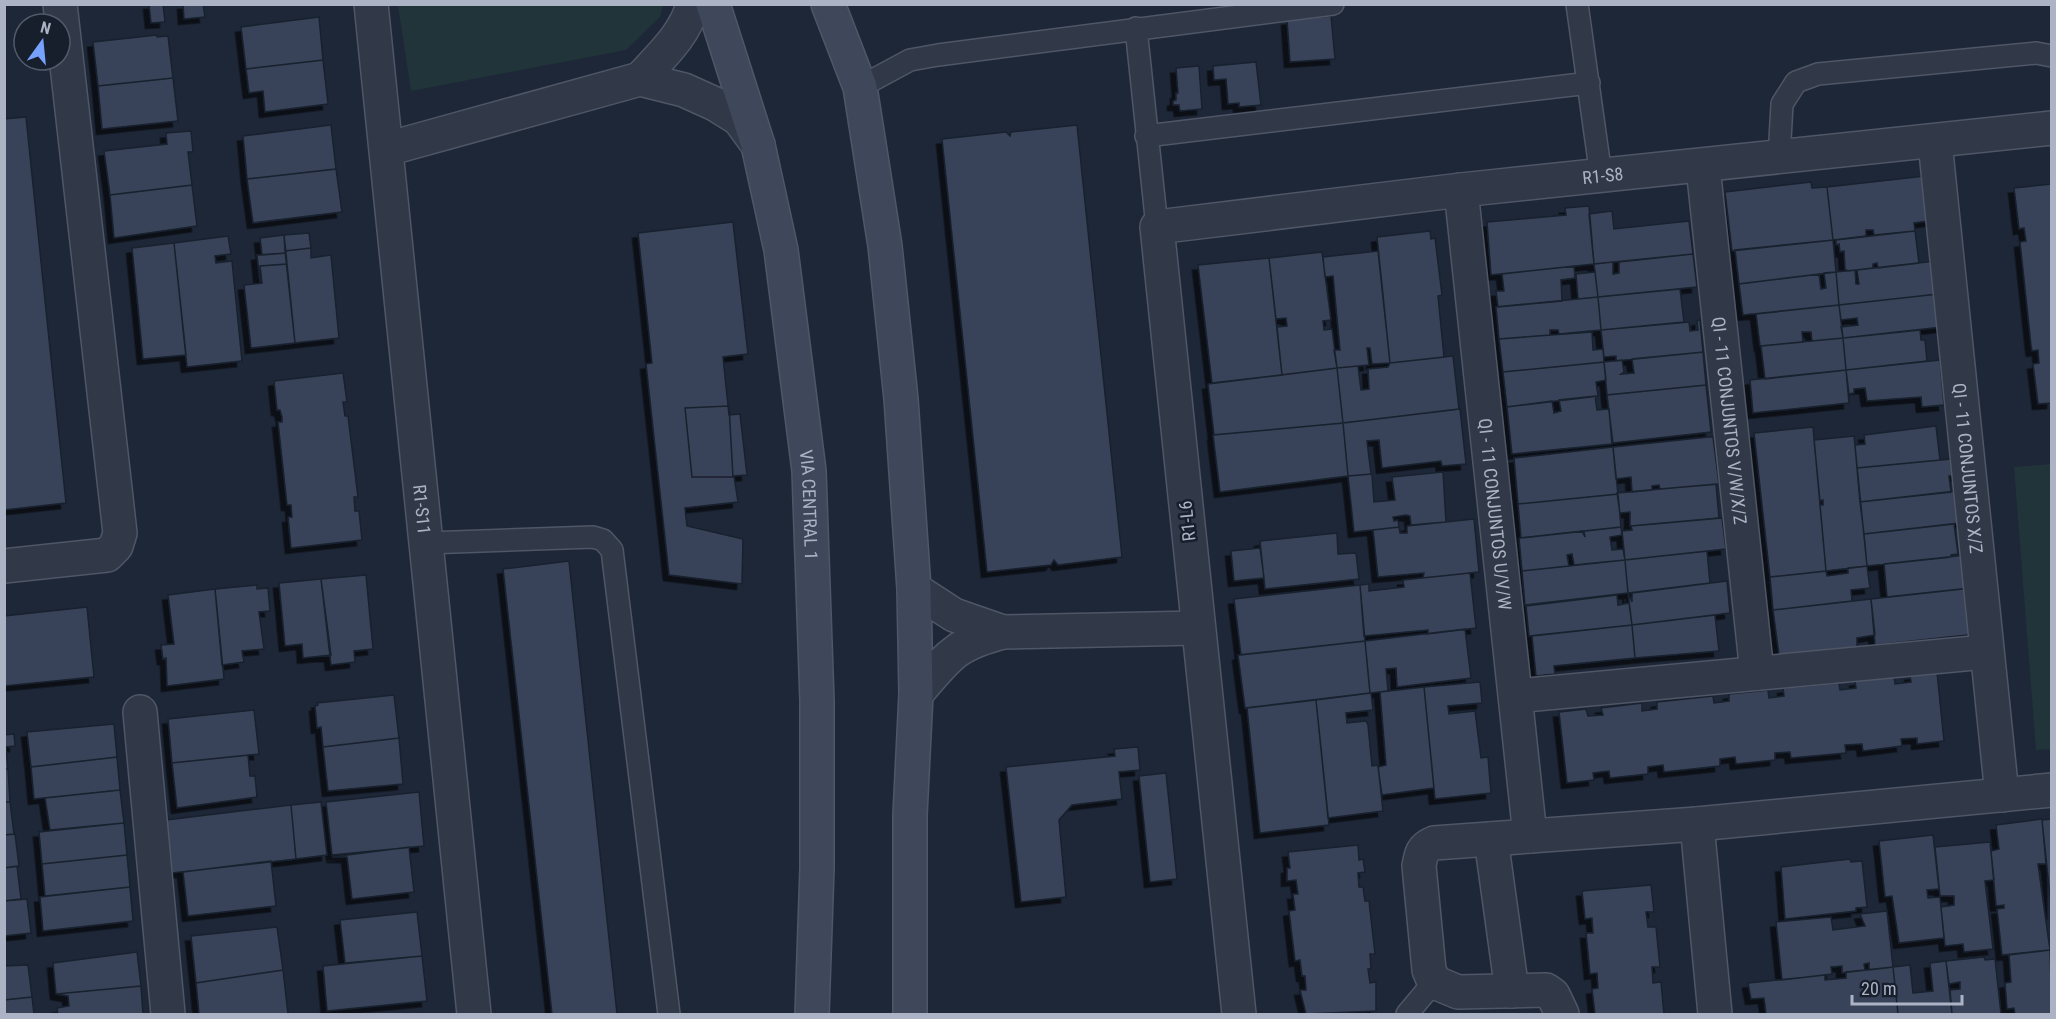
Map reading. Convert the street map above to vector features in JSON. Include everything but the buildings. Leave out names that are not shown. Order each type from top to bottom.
[{"type":"main road","name":"VIA CENTRAL 1","points":[[713,4],[758,145],[781,250],[809,471],[817,700],[817,868],[812,1014]]},
{"type":"main road","points":[[828,4],[860,87],[887,269],[901,399],[914,589],[916,694],[910,814],[910,1014]]},
{"type":"street","points":[[4,566],[107,555],[116,546],[120,533],[60,4]]},
{"type":"street","name":"R1-S11","points":[[371,4],[474,1014]]},
{"type":"street","points":[[640,79],[677,37],[690,15],[693,4]]},
{"type":"street","points":[[387,149],[640,79],[684,90],[715,104],[739,119],[758,145]]},
{"type":"street","name":"R1-S8","points":[[1156,227],[1461,190],[1703,167],[2052,128]]},
{"type":"street","name":"QI - 11 CONJUNTOS X/Z","points":[[1935,142],[1985,652],[2002,795]]},
{"type":"street","name":"QI - 11 CONJUNTOS V/W/X/Z","points":[[1703,167],[1757,673]]},
{"type":"street","name":"QI - 11 CONJUNTOS U/V/W","points":[[1461,190],[1530,836]]},
{"type":"street","name":"R1-L6","points":[[1156,227],[1239,1014]]},
{"type":"street","points":[[914,589],[954,615],[1003,632]]},
{"type":"street","points":[[916,694],[951,653],[972,640],[1003,632],[1198,628]]},
{"type":"street","points":[[1516,696],[1985,652]]},
{"type":"street","points":[[140,712],[168,1014]]},
{"type":"street","points":[[1562,1014],[1553,995],[1546,990],[1458,992],[1434,982],[1428,958],[1419,866],[1421,853],[1425,847],[1434,843],[1697,824],[2052,790]]},
{"type":"street","points":[[1697,824],[1715,1014]]},
{"type":"street","points":[[1491,839],[1512,991]]},
{"type":"lane","points":[[860,87],[910,60],[1136,28],[1333,4]]},
{"type":"lane","points":[[1577,4],[1601,176]]},
{"type":"lane","name":"R1-L6","points":[[1136,28],[1156,227]]},
{"type":"lane","points":[[1779,158],[1782,104],[1796,82],[1818,74],[2036,53],[2052,56]]},
{"type":"lane","points":[[1146,136],[1588,83]]},
{"type":"lane","points":[[426,543],[593,537],[603,540],[612,550],[669,1014]]},
{"type":"lane","points":[[1407,1014],[1434,982]]},
{"type":"green space","points":[[398,4],[663,5],[660,17],[626,50],[411,91]]},
{"type":"green space","points":[[2051,464],[2051,749],[2036,750],[2014,467]]}]
